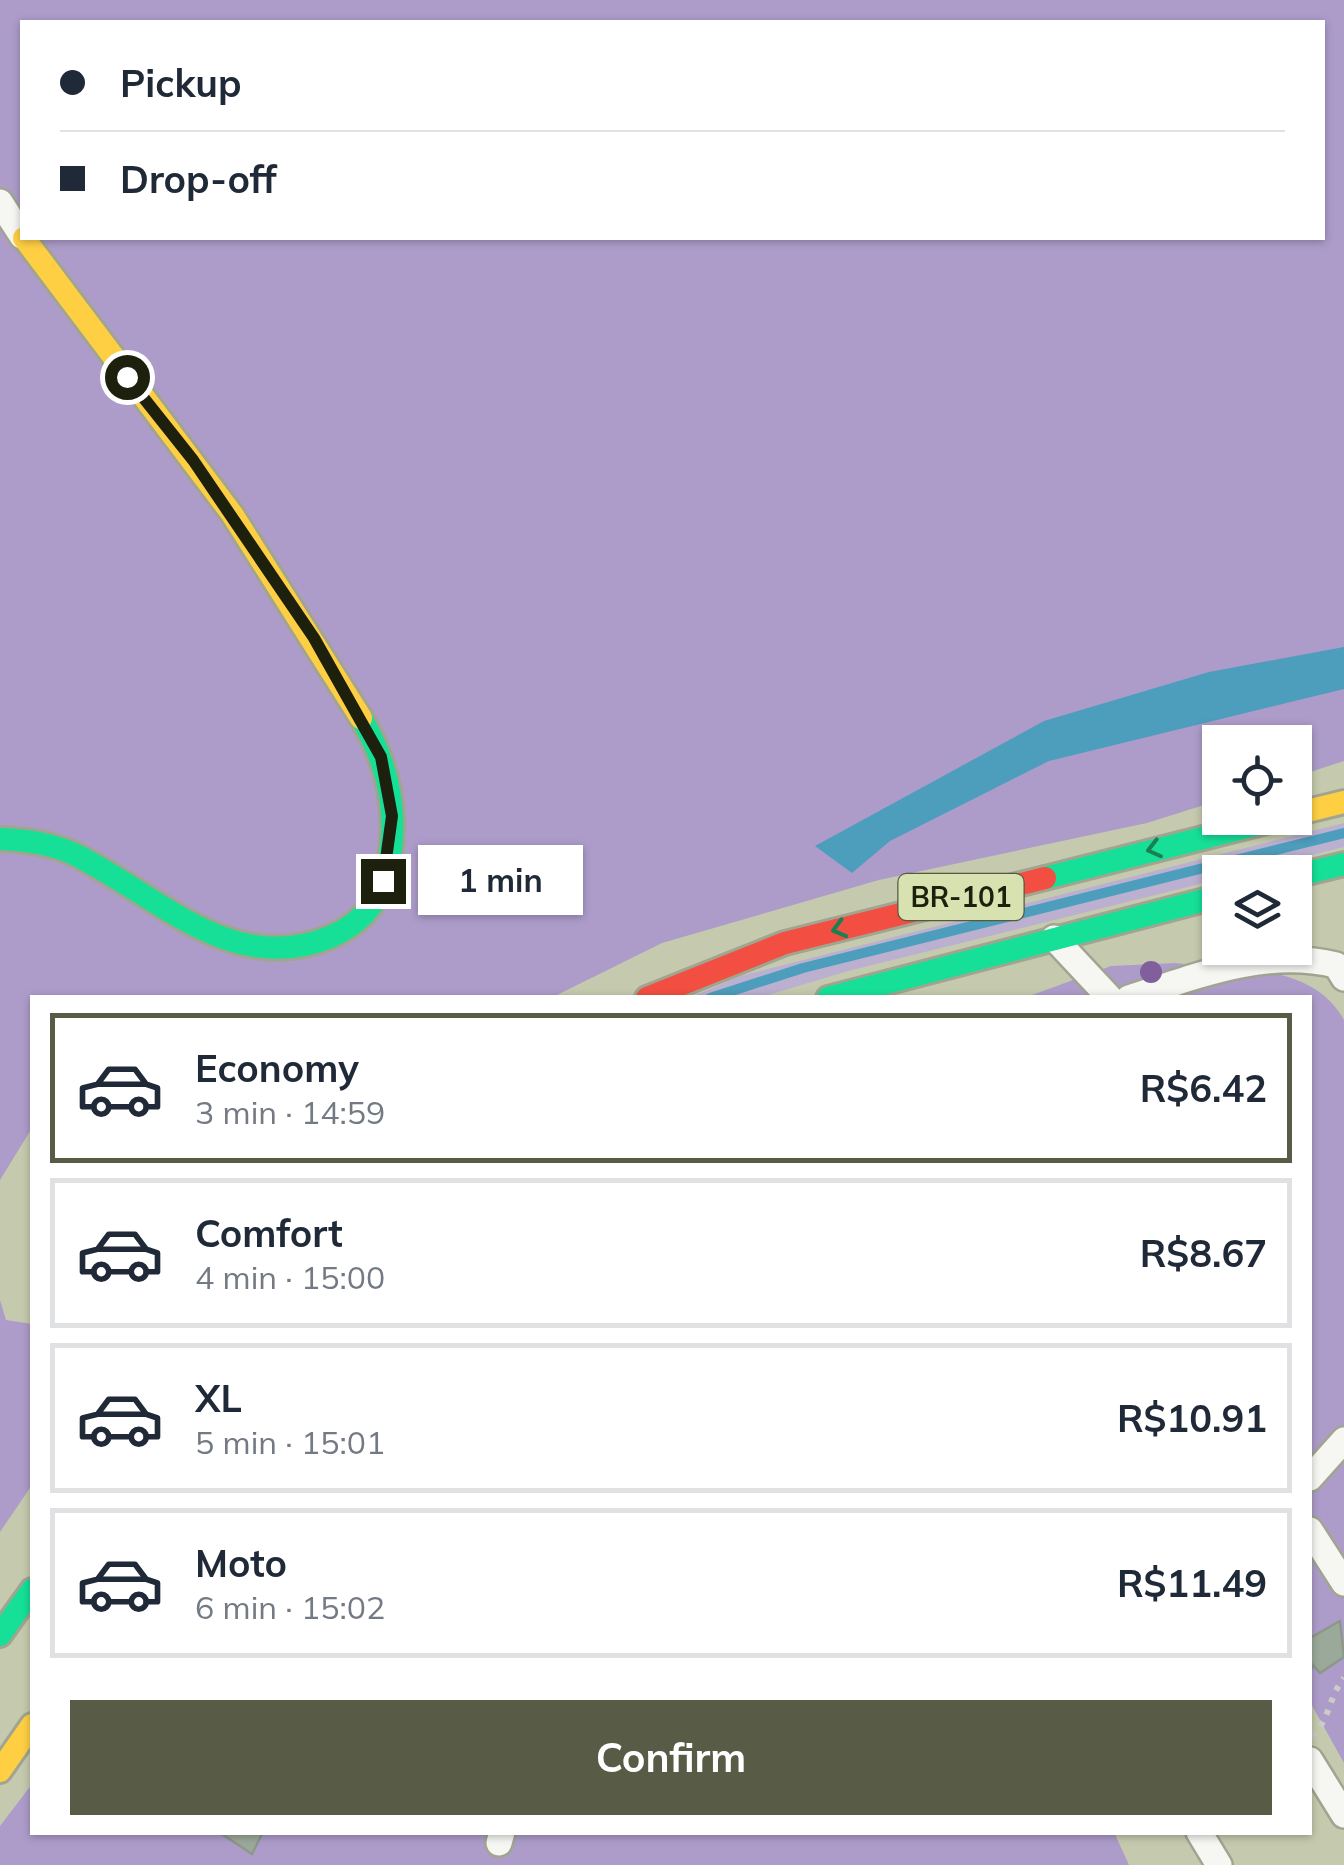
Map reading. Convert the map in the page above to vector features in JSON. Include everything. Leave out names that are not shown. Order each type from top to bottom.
[{"type":"main road","points":[[0,839],[47,846],[96,866],[229,945],[282,949],[335,934],[357,922],[374,904],[388,857],[392,816],[381,757],[314,638],[193,460],[61,294],[25,240]]},
{"type":"main road","points":[[1312,810],[1344,802]]},
{"type":"main road","name":"BR-101","points":[[655,995],[786,943],[1215,835]]},
{"type":"main road","points":[[1312,872],[1344,864]]},
{"type":"main road","name":"BR-101","points":[[839,995],[1202,901]]},
{"type":"main road","points":[[0,1636],[30,1593]]},
{"type":"main road","points":[[6,1763],[30,1728]]},
{"type":"street","points":[[0,202],[20,232]]},
{"type":"street","points":[[1054,938],[1107,995]]},
{"type":"street","points":[[1139,995],[1245,962],[1317,961],[1336,966],[1344,978]]},
{"type":"street","points":[[1312,1476],[1344,1440]]},
{"type":"street","points":[[1312,1533],[1344,1583]]},
{"type":"street","points":[[1312,1763],[1344,1815]]},
{"type":"street","points":[[1201,1835],[1219,1865]]},
{"type":"path","points":[[1312,1735],[1328,1719],[1334,1691],[1344,1678]]},
{"type":"shaded area","points":[[0,0],[1344,0],[1344,761],[1312,771],[1312,725],[1202,725],[1202,806],[1147,823],[879,880],[662,943],[557,995],[30,995],[30,1131],[0,1180]]},
{"type":"shaded area","points":[[1344,823],[1344,847],[1312,855],[1218,855],[1297,835],[1312,835],[1312,831]]},
{"type":"shaded area","points":[[1202,859],[1202,883],[848,971],[769,995],[696,995],[740,976]]},
{"type":"shaded area","points":[[1175,963],[1270,972],[1313,988],[1330,1001],[1344,1020],[1344,1763],[1312,1706],[1312,995],[1032,995],[1111,966]]},
{"type":"shaded area","points":[[0,1300],[6,1320],[30,1324],[30,1488],[0,1532]]},
{"type":"shaded area","points":[[30,1787],[30,1835],[1115,1835],[1129,1865],[0,1865],[0,1826]]},
{"type":"water","points":[[1344,647],[1344,689],[1049,761],[890,841],[852,873],[815,846],[1044,721],[1209,672]]},
{"type":"building","points":[[1340,1621],[1344,1657],[1320,1673],[1312,1667],[1312,1637]]},
{"type":"building","points":[[224,1835],[262,1835],[252,1854]]},
{"type":"waterway","points":[[719,995],[803,968],[1344,833]]},
{"type":"traffic: fast","points":[[0,839],[38,843],[74,854],[165,909],[228,939],[260,947],[294,947],[330,937],[357,921],[371,906],[390,857],[392,816],[386,775],[361,718]]},
{"type":"traffic: fast","points":[[1045,878],[1215,835]]},
{"type":"traffic: fast","points":[[1312,872],[1344,864]]},
{"type":"traffic: fast","points":[[840,995],[1202,901]]},
{"type":"traffic: fast","points":[[0,1635],[30,1593]]},
{"type":"traffic: slow","points":[[26,240],[232,514],[361,718]]},
{"type":"traffic: slow","points":[[1312,810],[1344,802]]},
{"type":"traffic: slow","points":[[0,1771],[30,1728]]},
{"type":"traffic: jam","points":[[655,995],[785,943],[1045,878]]},
{"type":"route","points":[[127,377],[193,460],[314,638],[381,757],[392,816],[383,881]]}]
